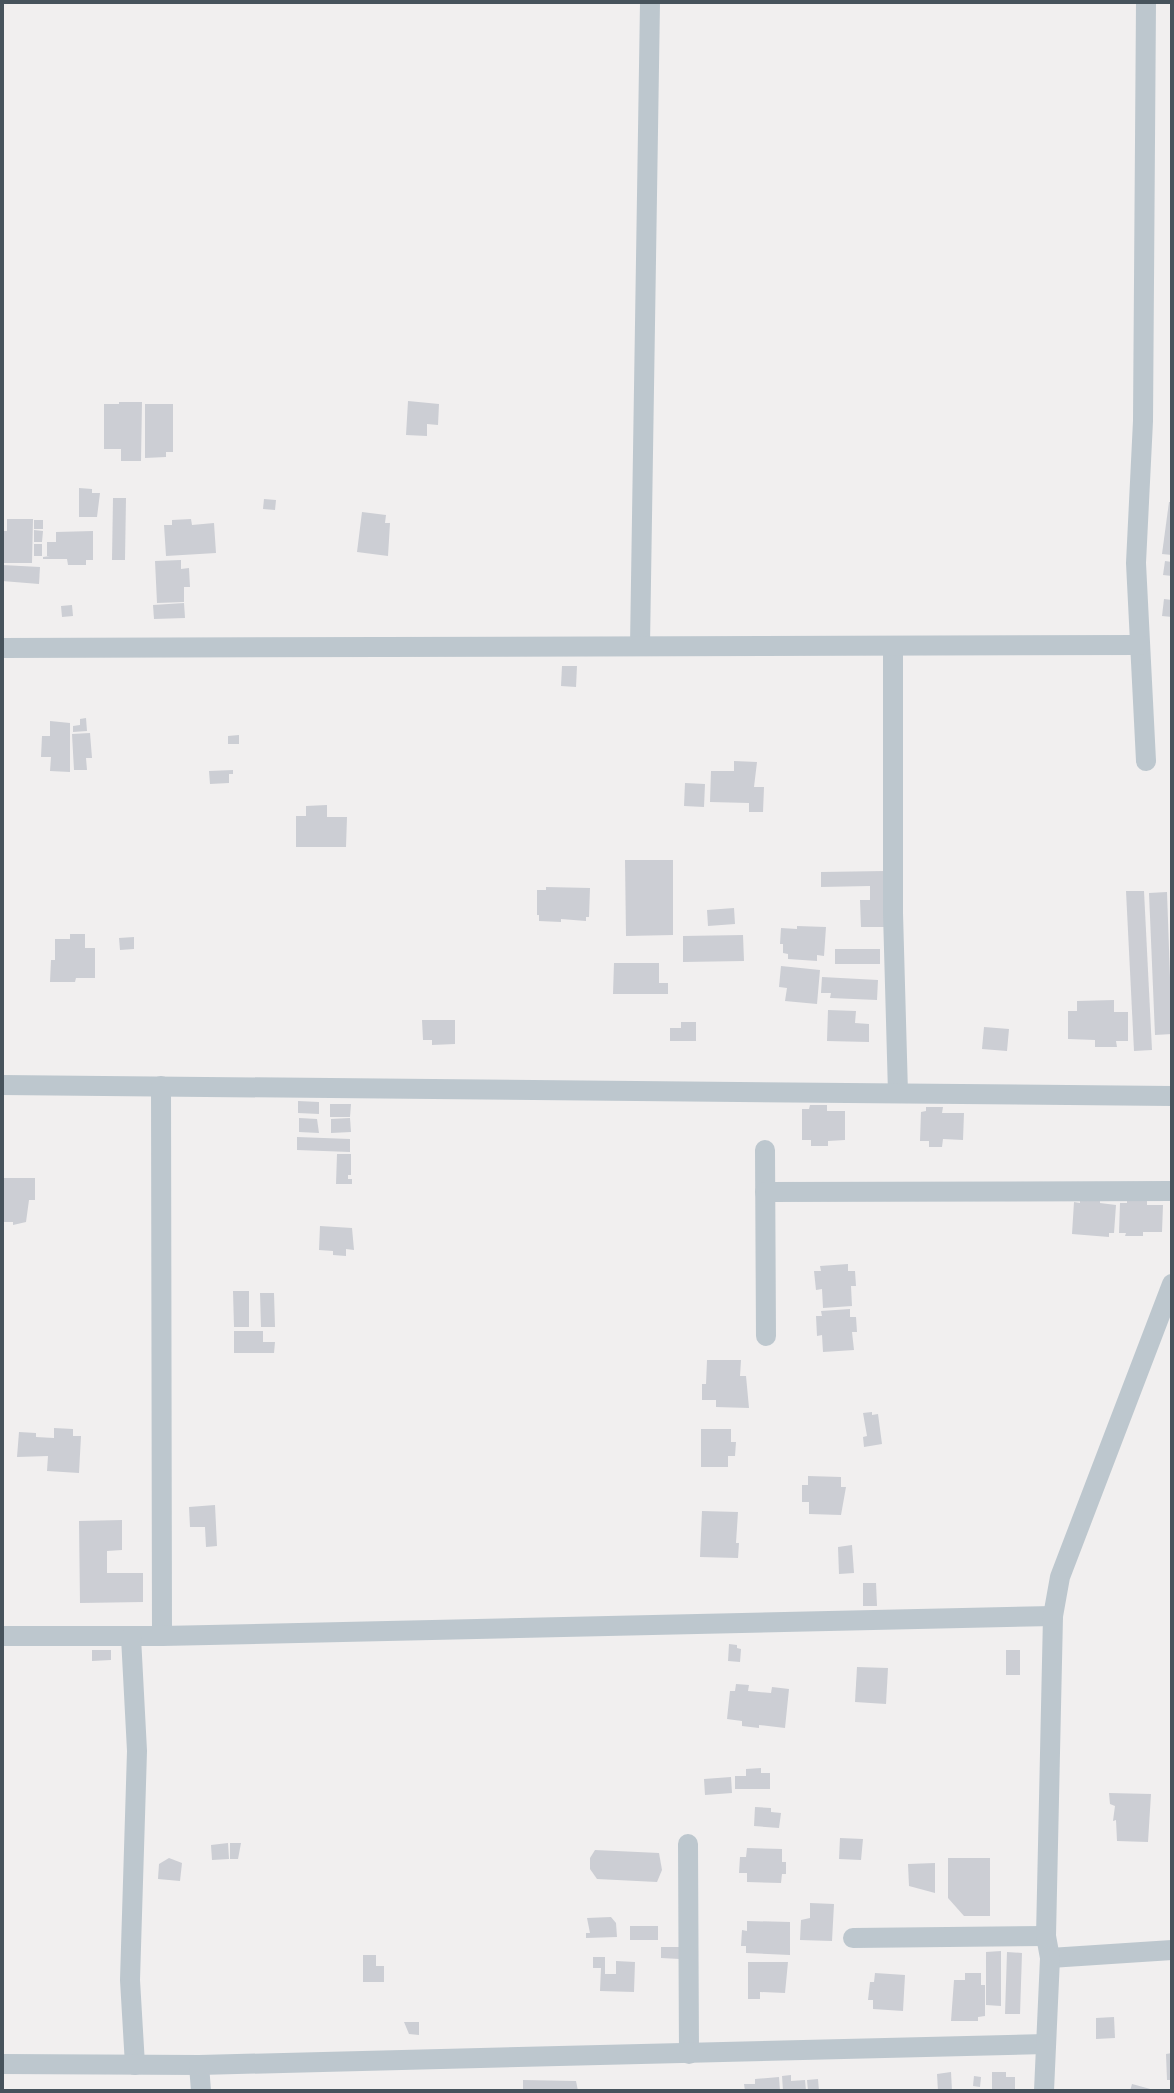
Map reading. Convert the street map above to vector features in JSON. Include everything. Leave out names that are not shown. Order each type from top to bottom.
[{"type":"street","points":[[640,646],[650,2]]},
{"type":"street","points":[[1146,2],[1143,421],[1136,563],[1146,761]]},
{"type":"street","points":[[2,648],[1140,645]]},
{"type":"street","points":[[893,646],[893,913],[898,1093]]},
{"type":"street","points":[[2,1085],[1172,1096]]},
{"type":"street","points":[[161,1086],[162,1636]]},
{"type":"street","points":[[765,1150],[766,1336]]},
{"type":"street","points":[[765,1192],[1172,1191]]},
{"type":"street","points":[[1044,2091],[1050,1958],[1046,1936],[1053,1616],[1060,1577],[1172,1284]]},
{"type":"street","points":[[2,1636],[131,1637],[1053,1616]]},
{"type":"street","points":[[131,1637],[137,1751],[130,1980],[135,2065]]},
{"type":"street","points":[[688,1844],[689,2054]]},
{"type":"street","points":[[853,1938],[1046,1936]]},
{"type":"street","points":[[1050,1958],[1172,1950]]},
{"type":"street","points":[[2,2064],[199,2065],[1046,2044]]},
{"type":"street","points":[[199,2065],[201,2091]]},
{"type":"building","points":[[408,401],[439,404],[438,425],[427,424],[427,436],[406,435]]},
{"type":"building","points":[[142,402],[141,461],[121,461],[121,449],[104,449],[104,404]]},
{"type":"building","points":[[145,404],[173,404],[173,452],[166,452],[166,457],[145,458]]},
{"type":"building","points":[[79,488],[100,493],[97,517],[79,517]]},
{"type":"building","points":[[113,498],[126,498],[125,560],[112,560]]},
{"type":"building","points":[[264,499],[276,500],[275,510],[263,509]]},
{"type":"building","points":[[1169,502],[1172,502],[1172,555],[1162,554]]},
{"type":"building","points":[[362,512],[386,515],[385,523],[390,523],[388,556],[357,552]]},
{"type":"building","points":[[7,519],[33,519],[32,563],[2,563],[2,531],[7,531]]},
{"type":"building","points":[[191,519],[192,525],[214,523],[216,553],[166,556],[164,525],[172,525],[172,520]]},
{"type":"building","points":[[34,520],[43,520],[43,529],[34,529]]},
{"type":"building","points":[[34,530],[43,531],[42,542],[34,542]]},
{"type":"building","points":[[93,531],[93,560],[86,560],[86,565],[68,565],[67,559],[43,559],[50,556],[47,556],[47,542],[56,542],[56,532]]},
{"type":"building","points":[[34,544],[42,544],[42,556],[34,556]]},
{"type":"building","points":[[181,560],[181,569],[189,568],[190,587],[184,587],[184,602],[157,603],[155,561]]},
{"type":"building","points":[[1165,561],[1172,562],[1172,576],[1163,575]]},
{"type":"building","points":[[2,565],[40,567],[39,584],[2,581]]},
{"type":"building","points":[[1164,599],[1172,600],[1172,617],[1162,616]]},
{"type":"building","points":[[184,603],[185,618],[154,619],[153,605]]},
{"type":"building","points":[[72,605],[73,616],[62,617],[61,606]]},
{"type":"building","points":[[562,666],[577,666],[576,687],[561,686]]},
{"type":"building","points":[[86,718],[87,731],[73,732],[73,726],[80,725],[80,719]]},
{"type":"building","points":[[50,721],[70,723],[70,772],[50,771],[51,757],[41,757],[42,736],[50,736]]},
{"type":"building","points":[[90,733],[92,758],[86,758],[87,770],[74,770],[72,734]]},
{"type":"building","points":[[239,735],[239,744],[228,744],[228,736]]},
{"type":"building","points":[[734,761],[757,762],[754,787],[764,787],[763,812],[749,812],[749,803],[710,802],[711,771],[734,771]]},
{"type":"building","points":[[233,770],[233,774],[229,774],[229,783],[210,784],[209,771]]},
{"type":"building","points":[[685,783],[705,784],[704,807],[684,806]]},
{"type":"building","points":[[327,805],[327,817],[347,817],[346,847],[296,847],[296,816],[306,816],[306,806]]},
{"type":"building","points":[[625,860],[673,860],[673,935],[626,936]]},
{"type":"building","points":[[885,871],[887,927],[861,927],[860,900],[870,900],[870,886],[821,887],[821,872]]},
{"type":"building","points":[[546,887],[590,888],[589,917],[586,921],[539,921],[537,890],[546,890]]},
{"type":"building","points":[[1126,891],[1144,891],[1152,1050],[1134,1051]]},
{"type":"building","points":[[1167,892],[1172,1034],[1155,1035],[1149,893]]},
{"type":"building","points":[[734,908],[735,924],[708,926],[707,910]]},
{"type":"building","points":[[797,926],[826,927],[824,956],[817,955],[817,961],[788,959],[788,954],[783,953],[783,944],[780,944],[781,928],[797,929]]},
{"type":"building","points":[[70,934],[85,934],[85,948],[95,948],[95,978],[50,982],[51,960],[55,960],[55,939],[70,939]]},
{"type":"building","points":[[743,935],[744,961],[683,962],[683,936]]},
{"type":"building","points":[[134,937],[134,949],[120,950],[119,938]]},
{"type":"building","points":[[835,949],[880,949],[880,964],[835,964]]},
{"type":"building","points":[[614,963],[659,963],[659,983],[668,983],[668,994],[613,994]]},
{"type":"building","points":[[781,966],[820,970],[817,1004],[785,1001],[787,988],[779,987]]},
{"type":"building","points":[[822,977],[878,980],[877,1000],[830,998],[831,993],[821,993]]},
{"type":"building","points":[[1114,1000],[1114,1012],[1128,1012],[1128,1041],[1116,1041],[1117,1047],[1095,1047],[1095,1040],[1068,1039],[1068,1011],[1077,1011],[1077,1001]]},
{"type":"building","points":[[828,1010],[856,1011],[855,1023],[869,1024],[869,1042],[827,1041]]},
{"type":"building","points":[[422,1020],[455,1020],[455,1044],[432,1045],[432,1040],[423,1040]]},
{"type":"building","points":[[681,1022],[696,1022],[696,1041],[670,1041],[670,1028],[681,1028]]},
{"type":"building","points":[[984,1027],[1009,1029],[1007,1051],[982,1049]]},
{"type":"building","points":[[298,1101],[319,1102],[319,1114],[298,1113]]},
{"type":"building","points":[[330,1104],[351,1104],[350,1117],[330,1117]]},
{"type":"building","points":[[810,1105],[827,1105],[827,1111],[845,1111],[845,1140],[828,1141],[828,1146],[811,1146],[811,1140],[802,1140],[802,1109],[809,1109]]},
{"type":"building","points":[[926,1107],[943,1107],[942,1113],[964,1113],[963,1140],[943,1139],[942,1147],[929,1147],[929,1141],[920,1141],[921,1112],[926,1111]]},
{"type":"building","points":[[299,1118],[317,1119],[319,1133],[299,1132]]},
{"type":"building","points":[[350,1118],[351,1132],[331,1133],[331,1119]]},
{"type":"building","points":[[297,1137],[350,1139],[350,1152],[297,1150]]},
{"type":"building","points":[[337,1154],[351,1154],[351,1175],[348,1179],[352,1179],[352,1184],[336,1184]]},
{"type":"building","points":[[2,1178],[35,1178],[35,1200],[29,1200],[26,1222],[13,1225],[13,1222],[2,1222]]},
{"type":"building","points":[[1080,1197],[1100,1198],[1100,1203],[1116,1205],[1114,1233],[1109,1233],[1109,1237],[1072,1234],[1074,1202],[1080,1203]]},
{"type":"building","points":[[1127,1198],[1147,1199],[1147,1205],[1163,1205],[1162,1232],[1143,1232],[1143,1236],[1119,1233],[1120,1203],[1127,1203]]},
{"type":"building","points":[[320,1226],[352,1228],[354,1250],[346,1249],[346,1256],[319,1250]]},
{"type":"building","points":[[848,1264],[848,1271],[855,1271],[856,1286],[851,1286],[852,1306],[823,1308],[822,1289],[816,1290],[814,1271],[821,1271],[820,1266]]},
{"type":"building","points":[[233,1291],[249,1291],[249,1327],[234,1327]]},
{"type":"building","points":[[260,1293],[274,1293],[275,1327],[261,1327]]},
{"type":"building","points":[[850,1309],[850,1317],[856,1317],[857,1332],[852,1332],[854,1350],[823,1352],[822,1335],[817,1336],[816,1316],[822,1316],[821,1311]]},
{"type":"building","points":[[234,1331],[263,1331],[263,1342],[275,1342],[274,1353],[234,1353]]},
{"type":"building","points":[[707,1360],[741,1360],[740,1376],[746,1376],[749,1408],[716,1407],[716,1400],[702,1400]]},
{"type":"building","points":[[872,1412],[872,1415],[878,1414],[882,1444],[864,1447],[863,1437],[867,1436],[863,1413]]},
{"type":"building","points":[[54,1428],[73,1429],[73,1436],[81,1436],[79,1473],[47,1471],[48,1456],[17,1457],[19,1432],[54,1438]]},
{"type":"building","points":[[701,1429],[731,1429],[731,1442],[736,1442],[735,1456],[728,1456],[728,1467],[701,1467]]},
{"type":"building","points":[[808,1476],[841,1477],[841,1487],[846,1487],[841,1515],[809,1514],[809,1502],[802,1502],[802,1485],[808,1485]]},
{"type":"building","points":[[215,1505],[217,1546],[206,1547],[205,1527],[190,1527],[189,1507]]},
{"type":"building","points":[[702,1511],[738,1512],[738,1558],[700,1557]]},
{"type":"building","points":[[122,1520],[122,1550],[107,1551],[107,1573],[143,1573],[143,1602],[80,1603],[79,1521]]},
{"type":"building","points":[[852,1545],[854,1573],[839,1574],[838,1547]]},
{"type":"building","points":[[863,1583],[876,1583],[877,1606],[863,1606]]},
{"type":"building","points":[[729,1644],[741,1649],[740,1662],[728,1661]]},
{"type":"building","points":[[92,1650],[111,1650],[111,1660],[92,1661]]},
{"type":"building","points":[[1006,1650],[1020,1650],[1020,1675],[1006,1675]]},
{"type":"building","points":[[857,1667],[888,1668],[886,1704],[855,1702]]},
{"type":"building","points":[[736,1684],[749,1685],[748,1691],[771,1693],[772,1687],[789,1689],[785,1728],[742,1726],[742,1721],[727,1719],[730,1691],[735,1691]]},
{"type":"building","points":[[761,1768],[761,1773],[770,1773],[770,1789],[735,1789],[735,1776],[746,1776],[746,1769]]},
{"type":"building","points":[[731,1777],[732,1793],[705,1795],[704,1779]]},
{"type":"building","points":[[1109,1793],[1151,1794],[1148,1842],[1117,1841],[1116,1820],[1113,1821],[1115,1806],[1110,1804]]},
{"type":"building","points":[[755,1807],[771,1808],[771,1812],[781,1813],[779,1828],[754,1826]]},
{"type":"building","points":[[840,1838],[863,1839],[861,1860],[839,1859]]},
{"type":"building","points":[[228,1843],[229,1859],[212,1860],[211,1845]]},
{"type":"building","points":[[230,1843],[241,1843],[238,1859],[230,1859]]},
{"type":"building","points":[[747,1848],[782,1849],[786,1874],[782,1874],[781,1883],[747,1882],[747,1873],[739,1873],[740,1857],[746,1857]]},
{"type":"building","points":[[595,1850],[659,1853],[662,1870],[657,1882],[597,1879],[590,1869],[590,1858]]},
{"type":"building","points":[[169,1858],[182,1863],[180,1881],[158,1879],[159,1864]]},
{"type":"building","points":[[948,1858],[990,1858],[990,1916],[964,1916],[948,1898]]},
{"type":"building","points":[[935,1863],[935,1893],[909,1886],[908,1864]]},
{"type":"building","points":[[810,1903],[834,1904],[832,1941],[800,1940],[801,1920],[810,1918]]},
{"type":"building","points":[[611,1917],[616,1923],[617,1937],[586,1938],[586,1933],[590,1933],[587,1918]]},
{"type":"building","points":[[747,1921],[790,1922],[790,1955],[746,1953],[746,1946],[741,1946],[742,1930],[747,1931]]},
{"type":"building","points":[[630,1926],[658,1926],[658,1940],[630,1940]]},
{"type":"building","points":[[661,1947],[680,1947],[680,1959],[661,1958]]},
{"type":"building","points":[[1001,1951],[1001,2006],[986,2005],[986,1952]]},
{"type":"building","points":[[1007,1952],[1022,1953],[1020,2014],[1005,2014]]},
{"type":"building","points":[[363,1955],[376,1955],[376,1966],[384,1966],[384,1982],[363,1982]]},
{"type":"building","points":[[593,1957],[605,1957],[605,1974],[616,1974],[616,1961],[635,1962],[634,1992],[600,1991],[601,1968],[593,1968]]},
{"type":"building","points":[[748,1962],[788,1962],[785,1993],[760,1992],[760,1999],[748,1999]]},
{"type":"building","points":[[875,1973],[905,1975],[903,2011],[873,2009],[873,2000],[868,2000],[870,1982],[874,1982]]},
{"type":"building","points":[[965,1973],[981,1973],[981,1985],[985,1985],[985,2016],[978,2017],[978,2021],[951,2021],[954,1980],[965,1980]]},
{"type":"building","points":[[1114,2017],[1115,2038],[1096,2039],[1096,2018]]},
{"type":"building","points":[[404,2022],[419,2022],[419,2035],[409,2034]]},
{"type":"building","points":[[1172,2053],[1172,2080],[1167,2080],[1166,2054]]},
{"type":"building","points":[[951,2072],[952,2091],[938,2091],[937,2074]]},
{"type":"building","points":[[992,2072],[1006,2072],[1006,2077],[1015,2077],[1015,2091],[992,2091]]},
{"type":"building","points":[[791,2075],[791,2081],[805,2080],[806,2091],[783,2091],[782,2076]]},
{"type":"building","points":[[974,2076],[981,2077],[980,2087],[973,2086]]},
{"type":"building","points":[[779,2077],[780,2091],[745,2091],[744,2084],[755,2084],[755,2079]]},
{"type":"building","points":[[818,2079],[819,2091],[808,2091],[807,2080]]},
{"type":"building","points":[[523,2080],[576,2081],[578,2091],[523,2091]]},
{"type":"building","points":[[1132,2084],[1154,2090],[1154,2091],[1130,2091]]}]
